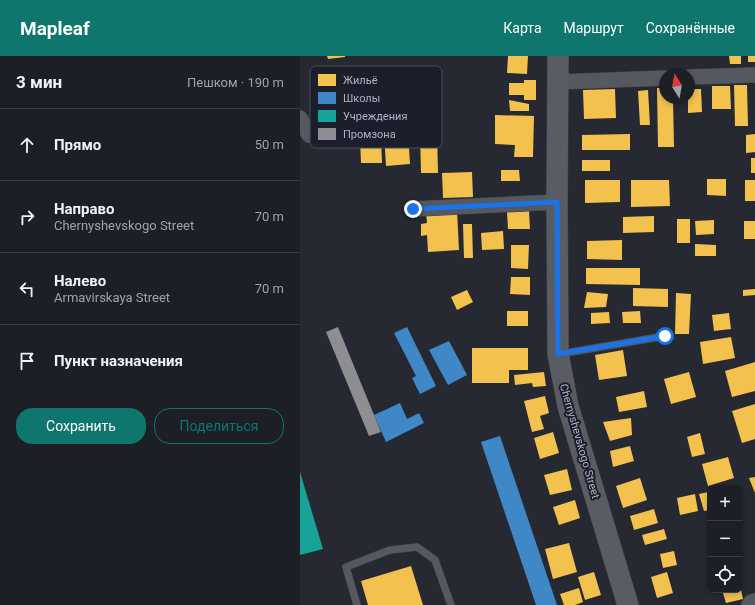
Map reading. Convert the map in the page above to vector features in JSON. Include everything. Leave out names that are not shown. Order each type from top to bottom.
[{"type":"street","name":"Chernyshevskogo Street","points":[[558,56],[558,354],[568,406],[628,605]]},
{"type":"street","points":[[695,77],[755,75]]},
{"type":"street","points":[[558,82],[659,78]]},
{"type":"street","points":[[300,118],[309,135]]},
{"type":"street","points":[[413,209],[557,202]]},
{"type":"street","points":[[749,605],[755,601]]},
{"type":"lane","points":[[558,354],[665,336]]},
{"type":"lane","points":[[357,605],[346,567],[390,550],[417,547],[435,560],[451,605]]},
{"type":"building: Жильё","points":[[327,56],[345,56],[345,57],[328,59]]},
{"type":"building: Жильё","points":[[508,56],[528,56],[527,74],[507,73]]},
{"type":"building: Жильё","points":[[729,56],[741,56],[741,64],[730,64]]},
{"type":"building: Жильё","points":[[748,56],[755,56],[755,62],[748,62]]},
{"type":"building: Жильё","points":[[524,80],[536,80],[536,100],[524,100],[524,95],[509,95],[509,83],[524,83]]},
{"type":"building: Жильё","points":[[734,85],[747,85],[748,126],[735,126]]},
{"type":"building: Жильё","points":[[712,86],[730,86],[731,109],[712,109]]},
{"type":"building: Жильё","points":[[657,88],[659,88],[659,104],[673,104],[674,147],[658,147]]},
{"type":"building: Жильё","points":[[615,89],[616,118],[584,119],[583,90]]},
{"type":"building: Жильё","points":[[695,89],[701,89],[702,112],[688,113],[688,104],[695,104]]},
{"type":"building: Жильё","points":[[648,90],[650,125],[640,125],[638,91]]},
{"type":"building: Жильё","points":[[509,100],[529,104],[529,111],[510,111]]},
{"type":"building: Жильё","points":[[495,115],[534,116],[533,157],[514,157],[515,145],[495,144]]},
{"type":"building: Жильё","points":[[630,134],[630,150],[582,150],[582,135]]},
{"type":"building: Жильё","points":[[755,134],[755,152],[746,153],[746,135]]},
{"type":"building: Жильё","points":[[360,148],[381,148],[382,163],[361,163]]},
{"type":"building: Жильё","points":[[385,148],[409,148],[410,164],[386,166]]},
{"type":"building: Жильё","points":[[420,148],[437,148],[438,173],[421,173]]},
{"type":"building: Жильё","points":[[751,158],[755,158],[755,173],[751,173]]},
{"type":"building: Жильё","points":[[582,160],[610,160],[610,171],[582,171]]},
{"type":"building: Жильё","points":[[501,170],[519,170],[520,181],[501,181]]},
{"type":"building: Жильё","points":[[472,172],[473,197],[443,198],[442,173]]},
{"type":"building: Жильё","points":[[707,179],[726,179],[726,196],[707,195]]},
{"type":"building: Жильё","points":[[585,180],[620,180],[620,202],[585,203]]},
{"type":"building: Жильё","points":[[631,180],[669,180],[670,206],[631,207]]},
{"type":"building: Жильё","points":[[745,180],[755,180],[755,201],[745,201]]},
{"type":"building: Жильё","points":[[457,210],[459,250],[428,252],[427,235],[421,236],[421,224],[427,223],[426,212]]},
{"type":"building: Жильё","points":[[529,211],[530,229],[508,229],[507,212]]},
{"type":"building: Жильё","points":[[654,216],[654,232],[623,233],[623,217]]},
{"type":"building: Жильё","points":[[677,219],[690,219],[690,243],[677,243]]},
{"type":"building: Жильё","points":[[714,220],[714,234],[696,235],[695,221]]},
{"type":"building: Жильё","points":[[744,221],[755,221],[755,239],[744,239]]},
{"type":"building: Жильё","points":[[463,224],[472,224],[473,258],[464,258]]},
{"type":"building: Жильё","points":[[503,231],[504,249],[482,250],[481,233]]},
{"type":"building: Жильё","points":[[622,240],[622,260],[587,259],[587,241]]},
{"type":"building: Жильё","points":[[695,244],[716,245],[716,256],[695,256]]},
{"type":"building: Жильё","points":[[511,245],[529,245],[528,269],[511,268]]},
{"type":"building: Жильё","points":[[586,268],[640,268],[640,285],[586,284]]},
{"type":"building: Жильё","points":[[511,277],[530,277],[530,295],[510,294]]},
{"type":"building: Жильё","points":[[633,288],[668,289],[668,307],[633,306]]},
{"type":"building: Жильё","points":[[755,289],[755,295],[743,296],[743,290]]},
{"type":"building: Жильё","points":[[467,290],[473,302],[457,310],[451,297]]},
{"type":"building: Жильё","points":[[587,292],[608,294],[606,307],[584,308]]},
{"type":"building: Жильё","points":[[676,293],[691,294],[689,334],[675,334]]},
{"type":"building: Жильё","points":[[507,311],[528,311],[528,326],[507,326]]},
{"type":"building: Жильё","points":[[640,311],[641,323],[623,323],[622,312]]},
{"type":"building: Жильё","points":[[609,312],[610,323],[591,324],[591,313]]},
{"type":"building: Жильё","points":[[729,313],[731,329],[714,331],[712,315]]},
{"type":"building: Жильё","points":[[731,337],[735,358],[703,364],[700,342]]},
{"type":"building: Жильё","points":[[472,348],[528,348],[528,370],[509,370],[509,383],[472,383]]},
{"type":"building: Жильё","points":[[623,350],[627,376],[599,380],[595,355]]},
{"type":"building: Жильё","points":[[755,362],[755,391],[732,397],[725,371]]},
{"type":"building: Жильё","points":[[544,372],[546,386],[533,387],[532,383],[515,385],[514,375]]},
{"type":"building: Жильё","points":[[689,372],[696,397],[671,404],[664,379]]},
{"type":"building: Жильё","points":[[644,391],[647,407],[619,412],[616,397]]},
{"type":"building: Жильё","points":[[545,396],[549,413],[540,416],[544,429],[532,432],[524,401]]},
{"type":"building: Жильё","points":[[755,404],[755,439],[742,443],[732,411]]},
{"type":"building: Жильё","points":[[631,418],[632,435],[610,441],[603,422]]},
{"type":"building: Жильё","points":[[553,432],[559,453],[540,459],[534,438]]},
{"type":"building: Жильё","points":[[700,433],[705,454],[692,457],[687,437]]},
{"type":"building: Жильё","points":[[630,446],[634,461],[613,467],[610,451]]},
{"type":"building: Жильё","points":[[728,457],[734,478],[708,485],[702,464]]},
{"type":"building: Жильё","points":[[567,469],[572,490],[550,495],[544,475]]},
{"type":"building: Жильё","points":[[755,477],[755,493],[749,478]]},
{"type":"building: Жильё","points":[[640,478],[647,500],[623,508],[616,486]]},
{"type":"building: Жильё","points":[[707,492],[707,510],[704,511],[699,494]]},
{"type":"building: Жильё","points":[[695,494],[698,511],[680,515],[677,498]]},
{"type":"building: Жильё","points":[[575,500],[580,518],[559,525],[553,507]]},
{"type":"building: Жильё","points":[[654,509],[658,523],[634,530],[630,516]]},
{"type":"building: Жильё","points":[[664,529],[667,539],[645,545],[642,535]]},
{"type":"building: Жильё","points":[[569,543],[577,572],[553,579],[545,549]]},
{"type":"building: Жильё","points":[[674,551],[677,565],[663,568],[660,554]]},
{"type":"building: Жильё","points":[[411,566],[423,605],[368,605],[361,581]]},
{"type":"building: Жильё","points":[[594,572],[601,595],[585,600],[578,577]]},
{"type":"building: Жильё","points":[[667,572],[673,593],[657,598],[651,577]]},
{"type":"building: Жильё","points":[[579,588],[583,602],[575,605],[564,605],[560,594]]},
{"type":"building: Жильё","points":[[723,593],[742,593],[743,599],[726,603]]},
{"type":"building: Школы","points":[[407,327],[436,386],[420,394],[412,378],[416,376],[394,333]]},
{"type":"building: Школы","points":[[449,341],[467,375],[448,385],[429,350]]},
{"type":"building: Школы","points":[[400,403],[407,419],[419,413],[424,423],[386,442],[374,415]]},
{"type":"building: Школы","points":[[500,436],[557,605],[536,605],[481,442]]},
{"type":"building: Учреждения","points":[[300,472],[323,549],[300,555]]},
{"type":"building: Промзона","points":[[338,327],[381,432],[369,436],[326,332]]},
{"type":"route","points":[[413,209],[557,202],[558,354],[665,336]]}]
